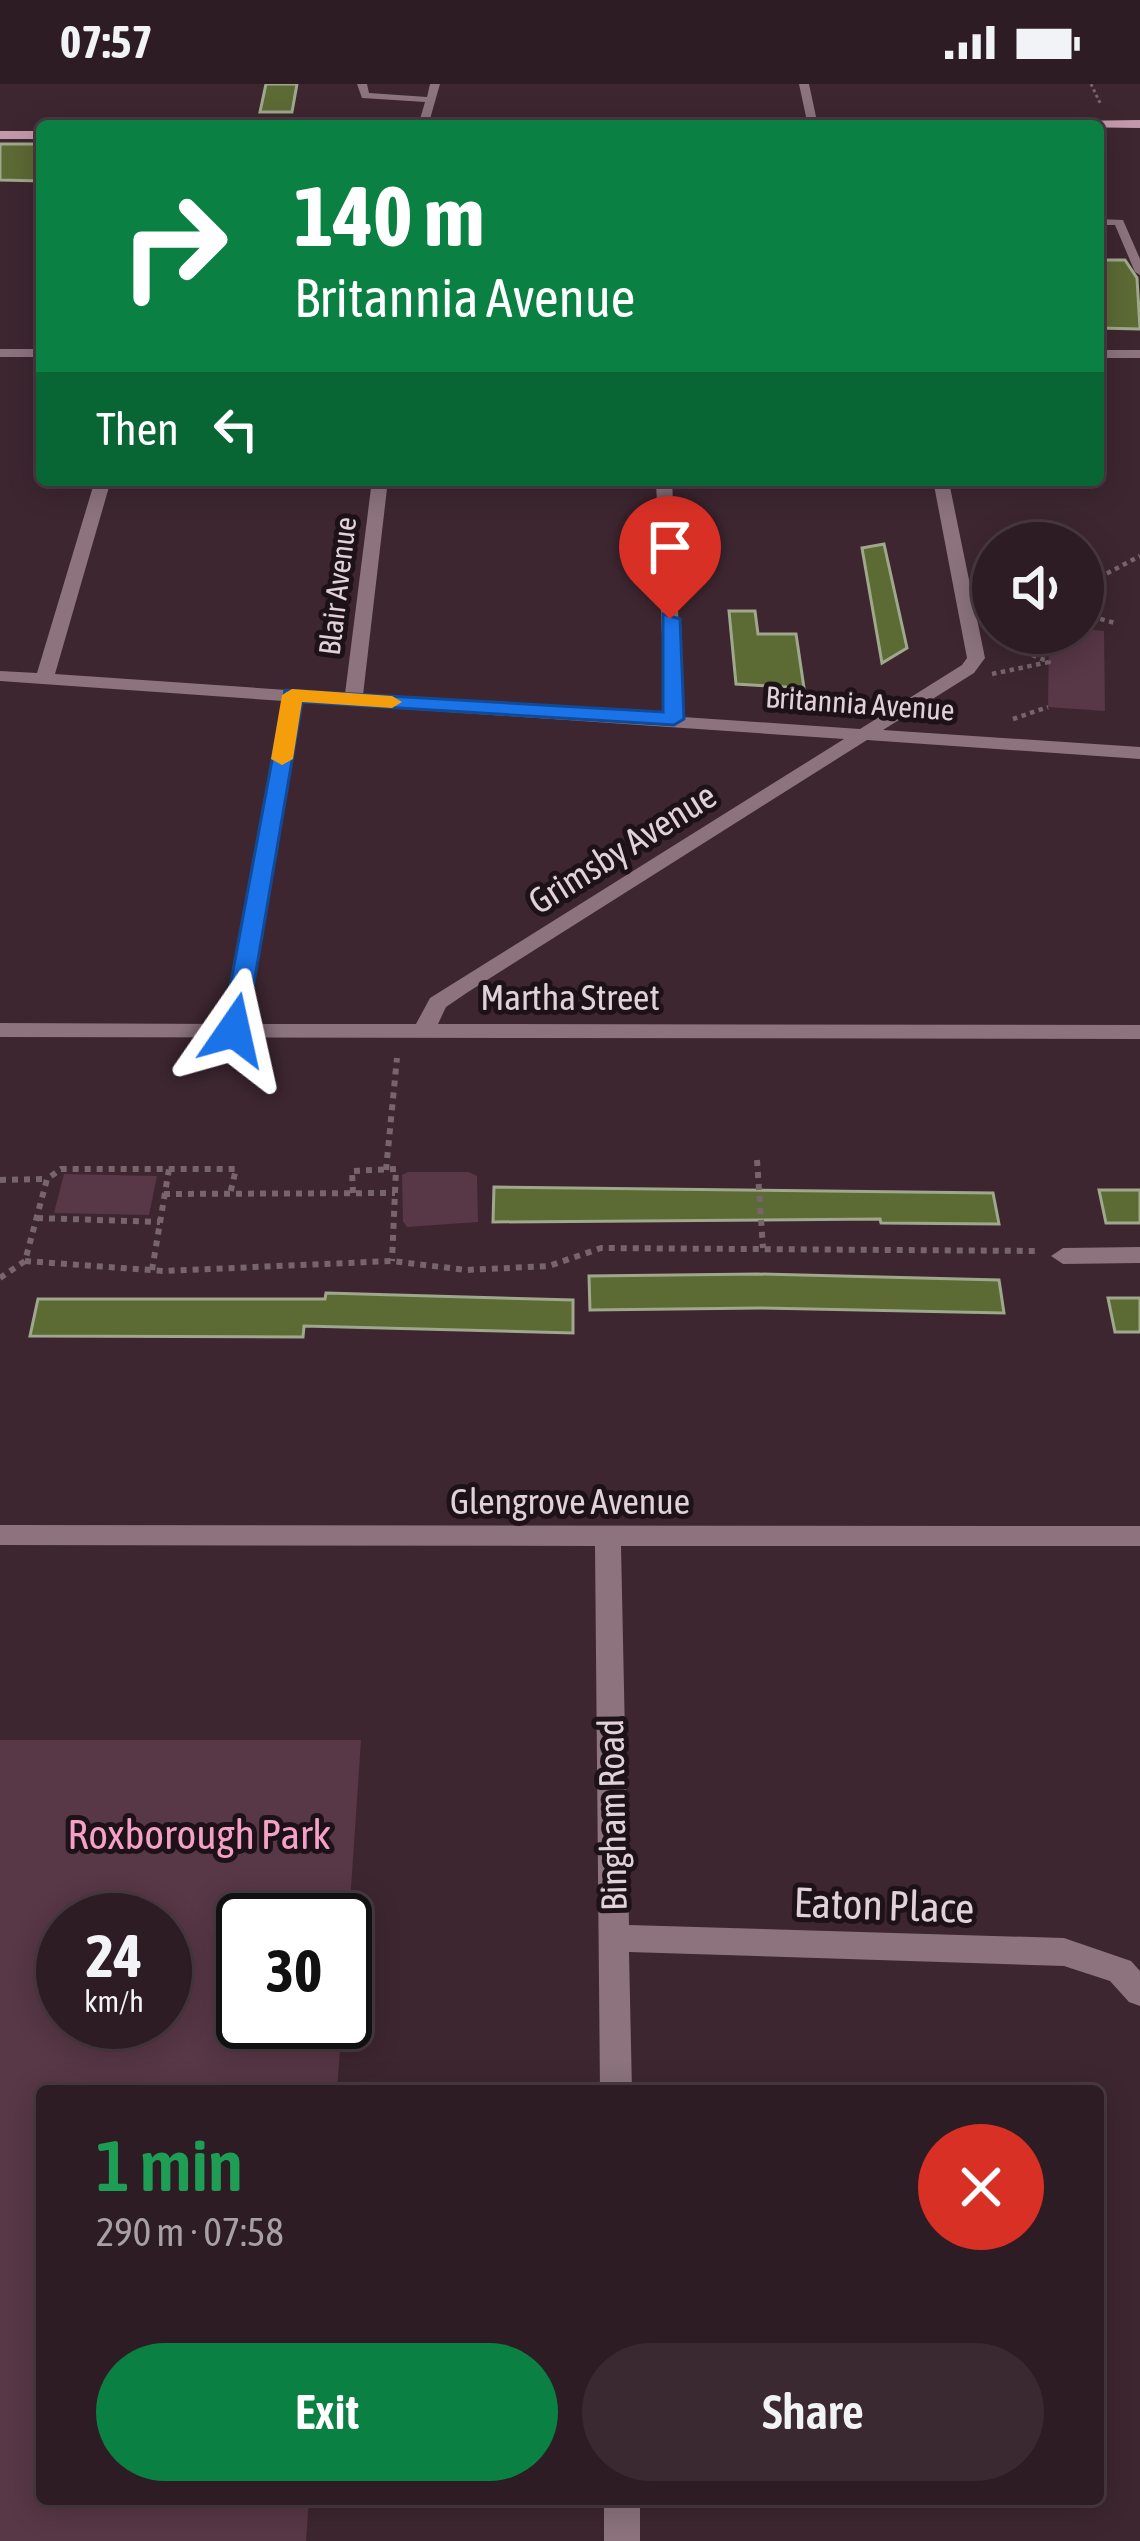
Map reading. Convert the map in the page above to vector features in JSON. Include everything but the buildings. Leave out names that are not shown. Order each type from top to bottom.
[{"type":"main road","points":[[1104,125],[1140,124]]},
{"type":"main road","points":[[0,135],[36,135]]},
{"type":"street","points":[[0,352],[36,353]]},
{"type":"street","points":[[1104,354],[1140,354]]},
{"type":"street","points":[[45,677],[101,486]]},
{"type":"street","name":"Blair Avenue","points":[[353,699],[379,486]]},
{"type":"street","points":[[664,486],[674,719]]},
{"type":"street","points":[[943,486],[976,658],[952,679]]},
{"type":"street","name":"Britannia Avenue","points":[[0,676],[1140,753]]},
{"type":"street","name":"Grimsby Avenue","points":[[424,1030],[437,1003],[952,679]]},
{"type":"street","name":"Blair Avenue","points":[[234,1030],[292,695]]},
{"type":"street","name":"Martha Street","points":[[0,1030],[1140,1033]]},
{"type":"street","points":[[1063,1256],[1140,1256]]},
{"type":"street","name":"Glengrove Avenue","points":[[0,1535],[1140,1536]]},
{"type":"street","name":"Bingham Road","points":[[608,1538],[616,2085]]},
{"type":"street","name":"Eaton Place","points":[[613,1938],[1064,1952],[1120,1971],[1140,1992]]},
{"type":"street","points":[[622,2505],[622,2541]]},
{"type":"lane","points":[[362,84],[365,96],[431,100]]},
{"type":"lane","points":[[425,120],[435,84]]},
{"type":"lane","points":[[803,84],[812,120]]},
{"type":"lane","points":[[1104,222],[1120,222],[1140,272]]},
{"type":"path","points":[[1104,575],[1140,556]]},
{"type":"path","points":[[1104,620],[1115,623]]},
{"type":"path","points":[[952,679],[1049,662],[1030,654]]},
{"type":"path","points":[[1013,719],[1048,707]]},
{"type":"path","points":[[378,1058],[400,1058],[398,1081],[391,1080],[386,1170]]},
{"type":"path","points":[[757,1160],[763,1248]]},
{"type":"path","points":[[0,1180],[47,1179],[61,1169],[236,1169],[230,1194]]},
{"type":"path","points":[[152,1270],[169,1169]]},
{"type":"path","points":[[353,1193],[352,1171],[396,1169],[392,1261]]},
{"type":"path","points":[[25,1261],[47,1179]]},
{"type":"path","points":[[164,1194],[395,1193]]},
{"type":"path","points":[[36,1218],[160,1222]]},
{"type":"path","points":[[0,1278],[25,1261],[152,1270],[392,1261],[466,1270],[549,1266],[601,1248],[1018,1249],[1063,1256]]},
{"type":"green space","points":[[1104,631],[1105,711],[1048,707],[1049,654],[1104,654]]},
{"type":"green space","points":[[64,1174],[157,1176],[149,1215],[54,1213]]},
{"type":"green space","points":[[402,1175],[477,1176],[478,1222],[407,1227]]},
{"type":"green space","name":"Roxborough Park","points":[[0,1740],[361,1740],[351,1893],[216,1893],[216,2049],[340,2049],[337,2085],[36,2085],[36,2505],[309,2505],[306,2541],[0,2541]]},
{"type":"slow traffic","points":[[282,759],[292,695],[392,702]]},
{"type":"route","points":[[234,1030],[292,695],[674,719],[670,619]]}]
